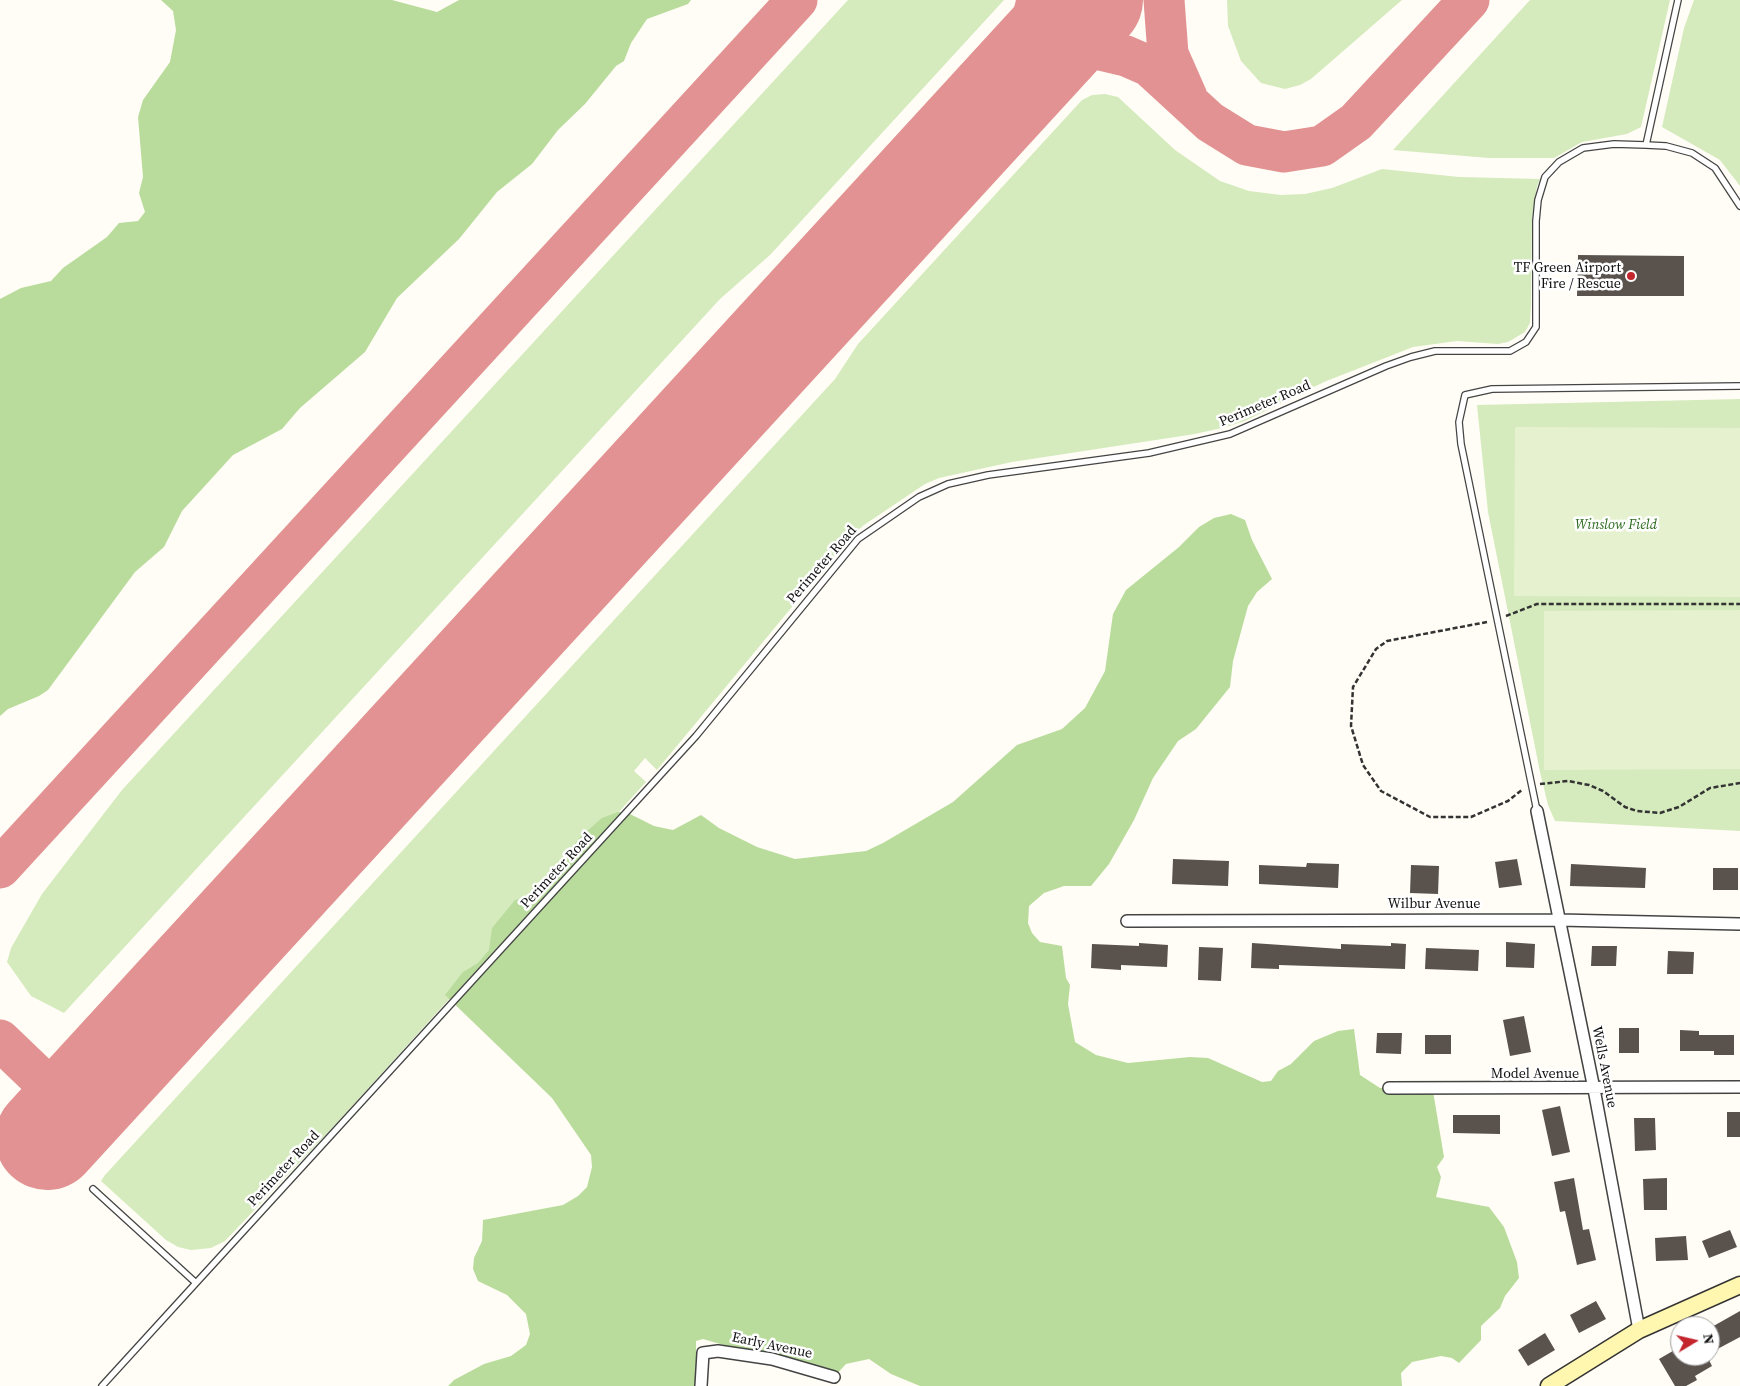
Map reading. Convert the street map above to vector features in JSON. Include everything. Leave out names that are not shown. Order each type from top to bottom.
[{"type":"street","name":"Wells Avenue","points":[[1537,811],[1594,1089],[1638,1330]]},
{"type":"street","name":"Wilbur Avenue","points":[[1127,921],[1559,920],[1740,924]]},
{"type":"street","name":"Model Avenue","points":[[1390,1088],[1594,1089],[1740,1087]]},
{"type":"street","points":[[1549,1386],[1638,1330],[1740,1285]]},
{"type":"street","name":"Early Avenue","points":[[701,1386],[703,1353],[718,1351],[772,1358],[834,1376]]},
{"type":"lane","points":[[1646,145],[1678,0]]},
{"type":"lane","name":"Perimeter Road","points":[[102,1386],[690,744],[858,539],[919,497],[948,484],[988,475],[1149,453],[1230,434],[1411,357],[1434,351],[1510,351],[1526,342],[1536,327],[1536,221],[1538,200],[1545,177],[1559,162],[1583,148],[1614,144],[1646,145],[1666,146],[1692,153],[1715,168],[1740,206]]},
{"type":"lane","points":[[1537,811],[1462,444],[1459,422],[1465,395],[1492,389],[1740,386]]},
{"type":"lane","points":[[93,1190],[196,1283]]},
{"type":"green space","points":[[161,0],[392,0],[437,12],[459,0],[691,0],[688,4],[647,19],[631,43],[624,61],[616,66],[585,104],[558,130],[532,164],[497,192],[459,239],[397,298],[365,352],[300,408],[282,429],[233,455],[182,511],[164,547],[135,572],[48,690],[39,696],[8,709],[0,716],[0,299],[21,288],[51,281],[63,268],[107,237],[119,223],[138,221],[145,212],[139,193],[143,177],[138,117],[143,100],[170,62],[176,30],[173,11]]},
{"type":"green space","points":[[848,0],[1004,0],[770,255],[720,299],[64,1013],[31,996],[7,962],[11,948],[42,894],[122,790]]},
{"type":"green space","points":[[1227,0],[1402,0],[1311,79],[1300,85],[1285,89],[1261,83],[1241,61],[1228,26]]},
{"type":"green space","points":[[1530,0],[1670,0],[1641,127],[1627,134],[1582,142],[1554,158],[1489,158],[1393,150]]},
{"type":"green space","points":[[1694,0],[1740,0],[1740,186],[1720,160],[1662,127],[1684,28]]},
{"type":"green space","points":[[1105,94],[1118,97],[1175,150],[1220,181],[1249,191],[1281,195],[1305,194],[1332,188],[1382,169],[1459,177],[1540,179],[1537,186],[1532,218],[1530,323],[1525,332],[1508,342],[1498,344],[1457,341],[1413,347],[1324,382],[1245,421],[1226,427],[1195,434],[1012,462],[939,478],[925,484],[864,525],[849,538],[657,770],[645,758],[634,771],[646,782],[334,1126],[225,1241],[211,1248],[191,1250],[178,1247],[166,1240],[101,1181],[105,1175],[835,379],[858,344],[1082,100],[1092,95]]},
{"type":"green space","name":"Winslow Field","points":[[1740,399],[1740,831],[1555,821],[1548,805],[1540,772],[1488,512],[1477,405]]},
{"type":"green space","points":[[1515,427],[1740,428],[1740,597],[1514,596]]},
{"type":"green space","points":[[1231,514],[1245,520],[1252,540],[1272,579],[1257,592],[1248,606],[1233,661],[1230,687],[1196,729],[1178,741],[1153,778],[1134,820],[1109,864],[1091,886],[1064,886],[1044,893],[1029,906],[1028,923],[1032,933],[1040,942],[1062,946],[1066,978],[1070,985],[1068,1004],[1075,1042],[1096,1055],[1128,1063],[1190,1057],[1208,1058],[1262,1082],[1271,1081],[1278,1071],[1291,1064],[1314,1041],[1338,1031],[1354,1029],[1360,1075],[1380,1088],[1430,1089],[1433,1091],[1444,1157],[1437,1167],[1441,1177],[1436,1197],[1489,1207],[1504,1227],[1517,1262],[1519,1278],[1505,1296],[1500,1308],[1481,1326],[1481,1340],[1459,1363],[1452,1358],[1441,1356],[1412,1362],[1401,1373],[1402,1386],[920,1386],[891,1374],[869,1359],[846,1364],[834,1377],[703,1339],[696,1341],[696,1386],[448,1386],[454,1380],[484,1364],[511,1356],[526,1345],[530,1334],[526,1314],[507,1295],[478,1281],[473,1269],[474,1258],[482,1241],[483,1220],[563,1205],[578,1196],[587,1187],[592,1167],[591,1155],[552,1098],[445,995],[463,972],[478,963],[489,950],[492,928],[515,900],[536,895],[544,890],[578,839],[602,818],[618,812],[628,813],[654,826],[673,830],[701,815],[719,828],[757,847],[795,859],[866,851],[883,843],[953,802],[1017,745],[1062,729],[1085,708],[1105,671],[1113,614],[1126,590],[1179,547],[1199,527],[1214,518]]},
{"type":"green space","points":[[1740,610],[1740,769],[1544,770],[1544,611]]},
{"type":"building","name":"TF Green Airport Fire / Rescue","points":[[1578,255],[1684,256],[1684,296],[1577,296]]},
{"type":"building","points":[[1173,859],[1229,861],[1228,886],[1172,884]]},
{"type":"building","points":[[1517,859],[1522,885],[1499,888],[1495,862]]},
{"type":"building","points":[[1307,863],[1339,864],[1338,888],[1259,884],[1259,865],[1306,867]]},
{"type":"building","points":[[1571,864],[1646,868],[1645,888],[1570,886]]},
{"type":"building","points":[[1411,865],[1439,866],[1438,894],[1410,893]]},
{"type":"building","points":[[1713,868],[1738,868],[1738,890],[1713,890]]},
{"type":"building","points":[[1506,942],[1535,944],[1534,968],[1506,967]]},
{"type":"building","points":[[1139,943],[1168,945],[1167,967],[1121,965],[1121,970],[1091,968],[1092,944],[1139,946]]},
{"type":"building","points":[[1252,943],[1341,949],[1341,944],[1391,946],[1391,943],[1406,944],[1405,969],[1279,965],[1279,969],[1251,968]]},
{"type":"building","points":[[1592,946],[1617,946],[1616,966],[1591,966]]},
{"type":"building","points":[[1199,947],[1223,948],[1221,981],[1198,980]]},
{"type":"building","points":[[1426,948],[1479,950],[1478,971],[1425,969]]},
{"type":"building","points":[[1668,951],[1694,952],[1693,974],[1667,974]]},
{"type":"building","points":[[1524,1016],[1531,1052],[1510,1056],[1503,1020]]},
{"type":"building","points":[[1619,1028],[1639,1028],[1639,1053],[1619,1053]]},
{"type":"building","points":[[1680,1030],[1699,1031],[1699,1035],[1734,1035],[1734,1055],[1714,1055],[1714,1051],[1680,1051]]},
{"type":"building","points":[[1377,1033],[1402,1033],[1401,1054],[1376,1053]]},
{"type":"building","points":[[1425,1035],[1451,1035],[1451,1054],[1425,1054]]},
{"type":"building","points":[[1560,1106],[1570,1152],[1552,1156],[1542,1110]]},
{"type":"building","points":[[1727,1112],[1740,1112],[1740,1137],[1727,1137]]},
{"type":"building","points":[[1453,1115],[1500,1115],[1500,1134],[1453,1133]]},
{"type":"building","points":[[1634,1118],[1655,1118],[1656,1150],[1635,1151]]},
{"type":"building","points":[[1574,1178],[1583,1230],[1589,1229],[1596,1260],[1577,1265],[1565,1211],[1560,1212],[1554,1182]]},
{"type":"building","points":[[1667,1178],[1667,1210],[1644,1210],[1643,1179]]},
{"type":"building","points":[[1730,1230],[1737,1247],[1709,1258],[1702,1241]]},
{"type":"building","points":[[1686,1236],[1688,1260],[1656,1261],[1655,1238]]},
{"type":"building","points":[[1596,1301],[1606,1319],[1579,1333],[1570,1315]]},
{"type":"building","points":[[1740,1311],[1740,1337],[1720,1348],[1720,1322]]},
{"type":"building","points":[[1545,1333],[1555,1350],[1528,1366],[1518,1350]]},
{"type":"building","points":[[1670,1353],[1670,1366],[1712,1366],[1695,1376],[1697,1380],[1686,1386],[1675,1386],[1659,1359]]},
{"type":"taxiway","points":[[0,868],[797,0]]},
{"type":"taxiway","points":[[1018,80],[1037,0]]},
{"type":"taxiway","points":[[1164,0],[1168,54],[1187,97]]},
{"type":"taxiway","points":[[1018,80],[1057,55],[1092,48],[1126,56],[1149,66],[1210,122],[1247,145],[1284,152],[1322,146],[1356,122],[1469,0]]},
{"type":"taxiway","points":[[0,1040],[72,1109]]},
{"type":"runway","points":[[47,1138],[1091,0]]},
{"type":"place","name":"TF Green Airport Fire / Rescue","points":[[1631,276]]}]
